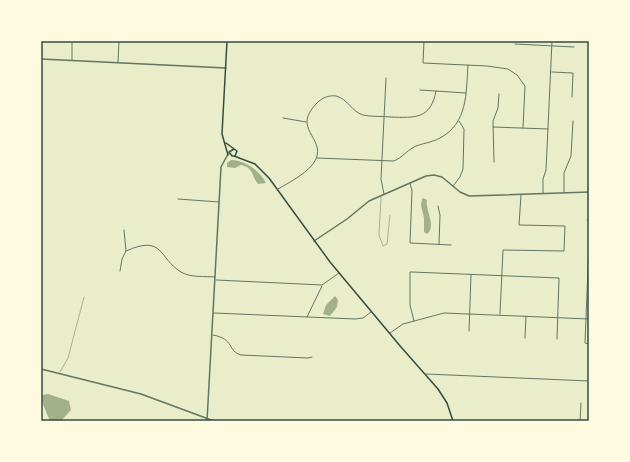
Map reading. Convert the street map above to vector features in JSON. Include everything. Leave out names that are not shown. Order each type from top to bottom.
[{"type":"main road","points":[[227,41],[222,134],[229,152],[232,156],[255,164],[278,189],[314,241],[339,273],[443,395],[453,421]]},
{"type":"main road","points":[[227,144],[234,148],[240,158]]},
{"type":"main road","points":[[227,144],[228,155]]},
{"type":"main road","points":[[229,152],[234,148]]},
{"type":"main road","points":[[232,156],[237,153]]},
{"type":"street","points":[[118,62],[119,41]]},
{"type":"street","points":[[424,41],[423,63],[508,69],[522,80],[525,88],[523,128]]},
{"type":"street","points":[[460,41],[484,41]]},
{"type":"street","points":[[542,194],[543,179],[546,170],[552,41]]},
{"type":"street","points":[[72,43],[72,60]]},
{"type":"street","points":[[515,44],[574,47]]},
{"type":"street","points":[[41,59],[226,68]]},
{"type":"street","points":[[317,158],[382,161],[397,160],[414,147],[439,138],[449,131],[458,121],[464,107],[468,65]]},
{"type":"street","points":[[551,72],[573,73],[572,97]]},
{"type":"street","points":[[384,194],[381,182],[386,78]]},
{"type":"street","points":[[420,90],[466,93]]},
{"type":"street","points":[[278,189],[310,167],[317,158],[316,146],[307,129],[306,122],[308,114],[321,100],[330,96],[344,99],[361,115],[412,118],[422,115],[432,105],[436,91]]},
{"type":"street","points":[[494,162],[493,127],[494,117],[498,108],[499,94]]},
{"type":"street","points":[[283,118],[306,122]]},
{"type":"street","points":[[453,186],[461,175],[463,165],[464,129],[458,121]]},
{"type":"street","points":[[564,193],[564,174],[571,156],[573,121]]},
{"type":"street","points":[[493,127],[548,129]]},
{"type":"street","points":[[207,420],[221,167],[229,152]]},
{"type":"street","points":[[226,158],[232,156]]},
{"type":"street","points":[[314,241],[366,204],[384,194],[426,176],[436,175],[444,178],[462,194],[469,196],[589,192]]},
{"type":"street","points":[[410,183],[412,191],[410,243],[451,246]]},
{"type":"street","points":[[500,314],[503,250],[564,251],[565,226],[519,225],[520,194]]},
{"type":"street","points":[[178,200],[219,202]]},
{"type":"street","points":[[438,206],[440,215],[439,245]]},
{"type":"street","points":[[120,271],[122,258],[126,251],[124,230]]},
{"type":"street","points":[[589,244],[584,343],[589,344]]},
{"type":"street","points":[[126,251],[141,246],[152,246],[163,253],[182,272],[191,275],[215,277]]},
{"type":"street","points":[[414,321],[410,305],[410,272],[559,278],[557,339]]},
{"type":"street","points":[[307,317],[322,285],[339,273]]},
{"type":"street","points":[[469,331],[471,274]]},
{"type":"street","points":[[215,280],[322,285]]},
{"type":"street","points":[[214,312],[358,319],[372,312]]},
{"type":"street","points":[[389,333],[400,325],[444,313],[500,314],[589,319]]},
{"type":"street","points":[[525,338],[526,316]]},
{"type":"street","points":[[212,335],[225,338],[235,352],[240,355],[312,357]]},
{"type":"street","points":[[41,369],[141,394],[207,420],[214,421]]},
{"type":"street","points":[[426,374],[589,381]]},
{"type":"street","points":[[580,421],[581,404]]},
{"type":"lane","points":[[380,196],[382,203],[379,217],[379,235],[383,246],[387,244],[390,215]]},
{"type":"lane","points":[[59,373],[68,358],[84,297]]},
{"type":"shaded area","points":[[231,160],[242,162],[252,167],[260,174],[266,183],[258,184],[250,170],[245,166],[241,165],[235,168],[227,167],[227,163]]},
{"type":"shaded area","points":[[423,198],[427,200],[431,223],[430,231],[427,234],[424,232],[424,218],[421,205]]},
{"type":"shaded area","points":[[335,296],[338,300],[337,307],[330,316],[323,314],[326,305]]},
{"type":"shaded area","points":[[48,394],[69,401],[71,410],[61,421],[50,421],[42,402],[42,395]]}]
